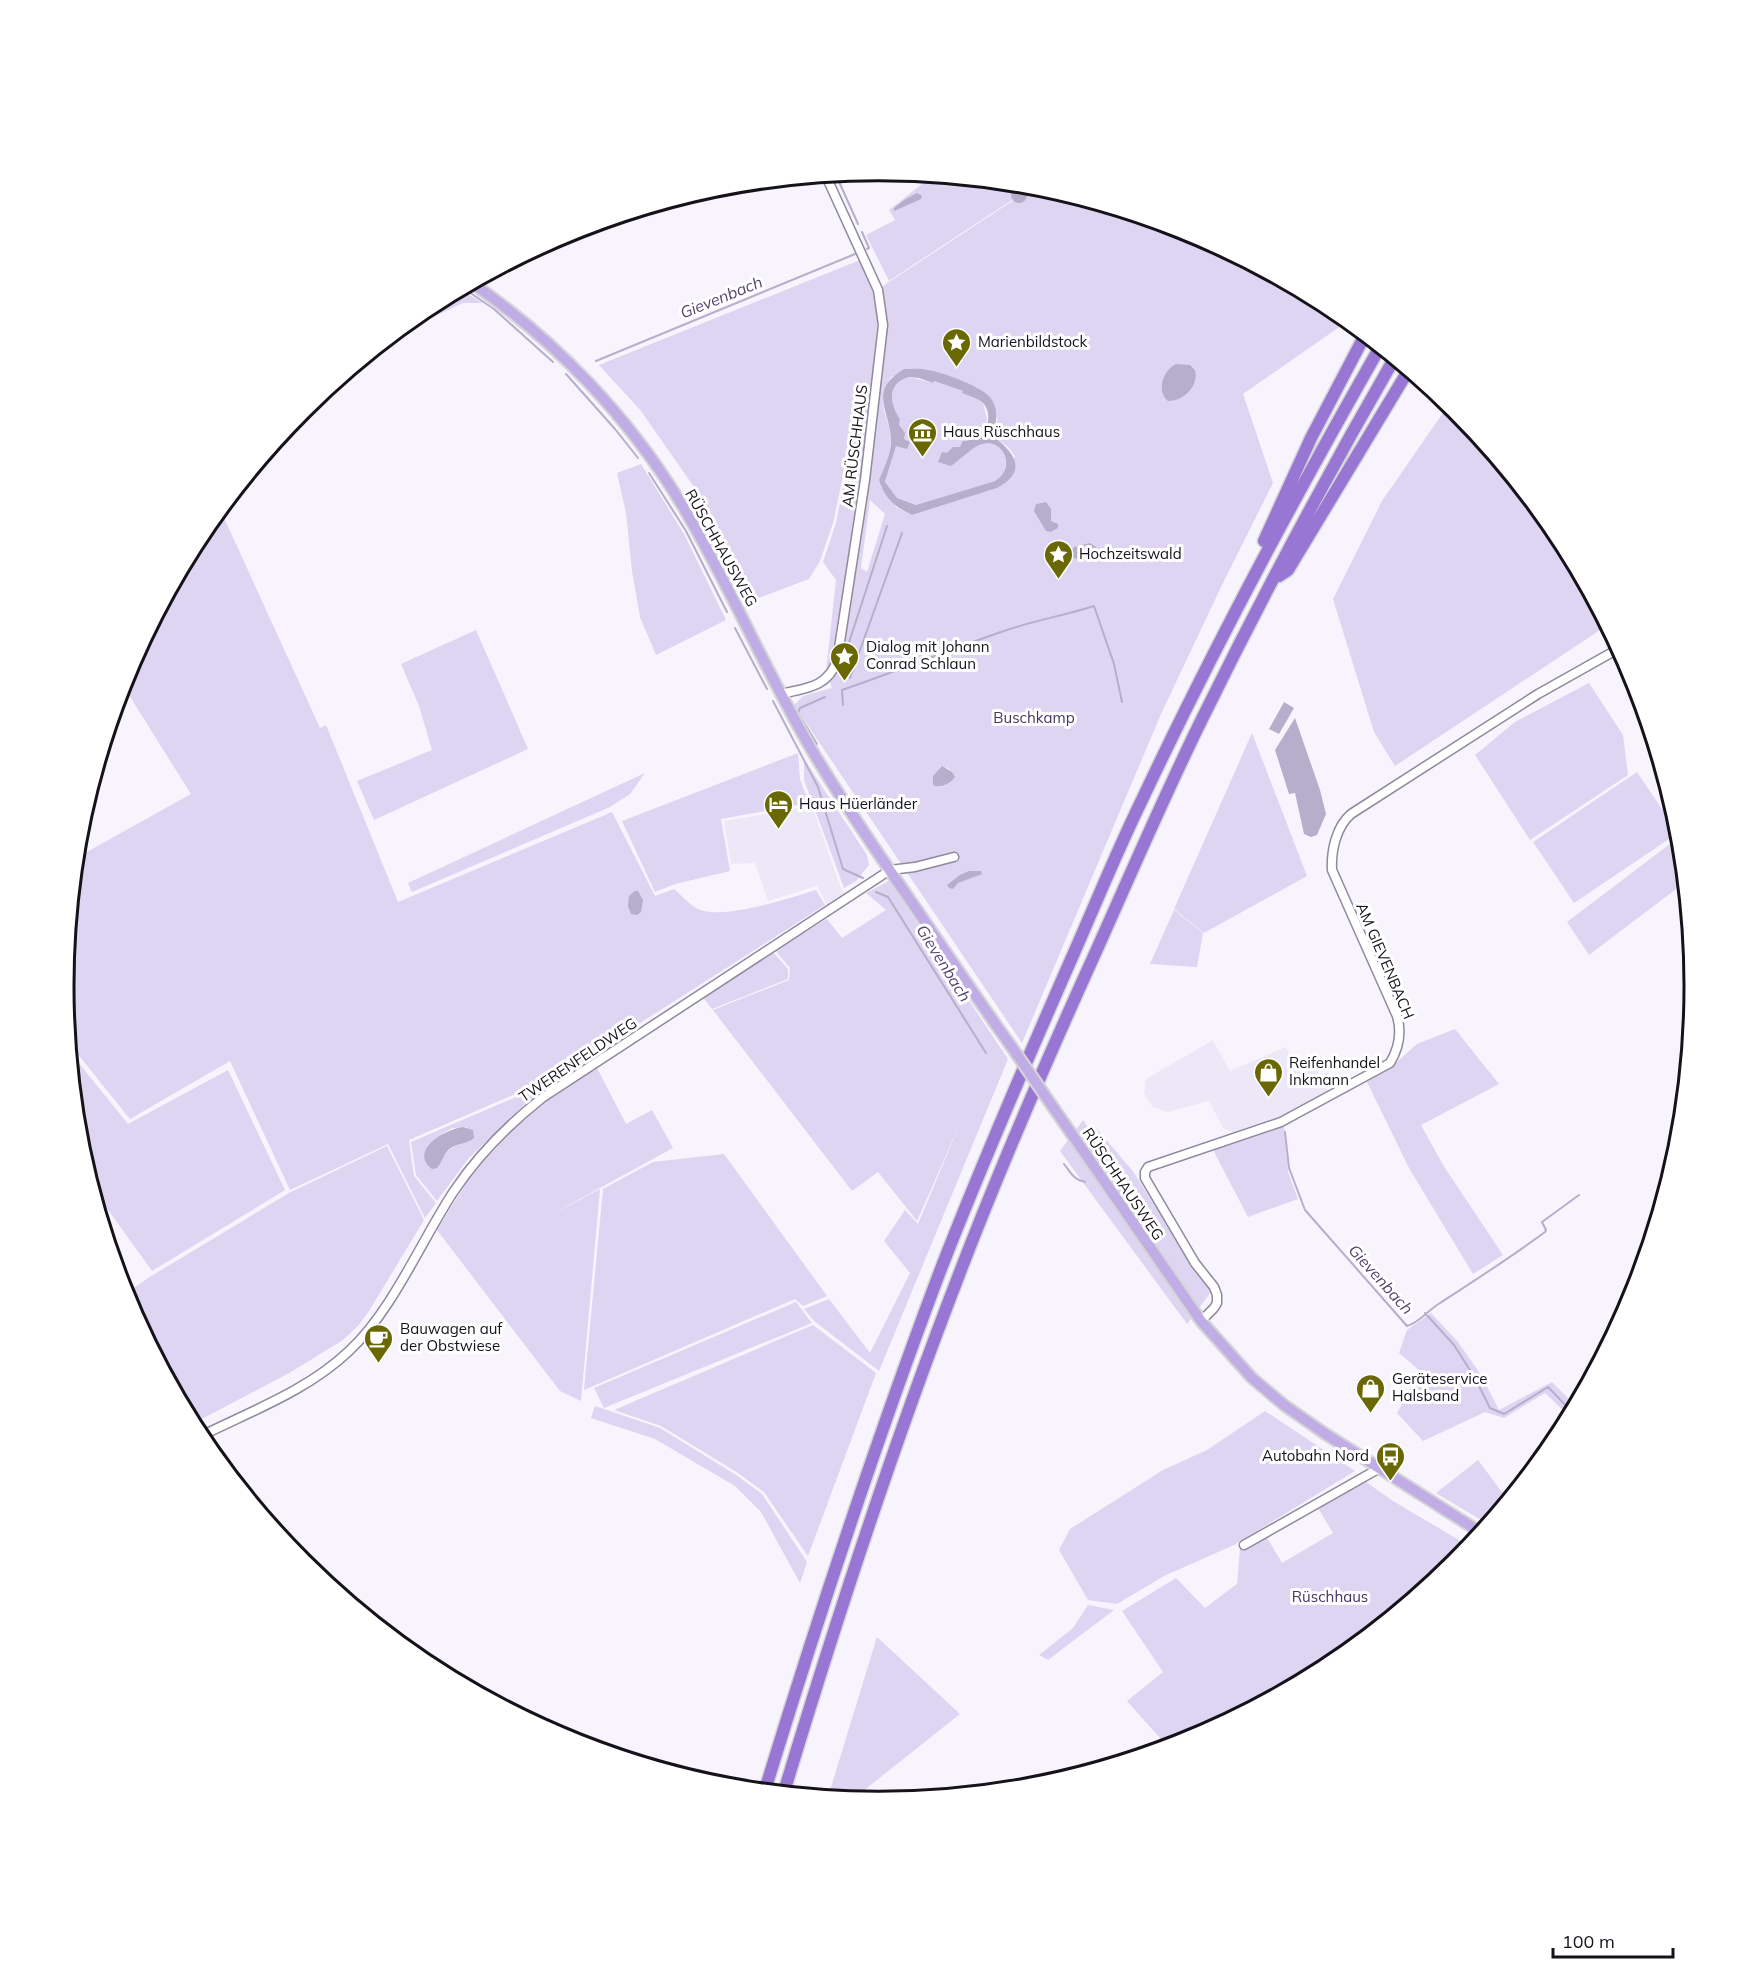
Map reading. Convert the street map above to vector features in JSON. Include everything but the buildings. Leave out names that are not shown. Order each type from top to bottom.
[{"type":"highway","points":[[1250,584],[1250,569],[1339,382],[1361,342]]},
{"type":"highway","points":[[767,1783],[838,1559],[936,1284],[1008,1104],[1139,805],[1250,584],[1377,353]]},
{"type":"highway","points":[[786,1785],[855,1564],[945,1312],[1029,1100],[1202,719],[1271,582],[1390,365]]},
{"type":"highway","points":[[1271,582],[1288,570],[1404,377]]},
{"type":"main road","name":"RÜSCHHAUSWEG","points":[[478,288],[526,324],[571,366],[594,388],[636,438],[681,504],[710,555],[781,694],[830,780],[1201,1322],[1225,1350],[1296,1414],[1378,1469],[1474,1528]]},
{"type":"street","name":"AM RÜSCHHAUS","points":[[781,694],[824,681],[837,661],[866,480],[884,325],[878,290],[829,183]]},
{"type":"street","name":"AM GIEVENBACH","points":[[1201,1322],[1218,1303],[1218,1295],[1195,1263],[1166,1211],[1144,1178],[1148,1167],[1281,1122],[1390,1063],[1398,1047],[1400,1038],[1396,1016],[1332,870],[1333,850],[1343,824],[1351,814],[1538,694],[1611,653]]},
{"type":"street","points":[[890,870],[915,867],[954,857]]},
{"type":"street","name":"TWERENFELDWEG","points":[[209,1432],[305,1385],[351,1350],[368,1331],[389,1300],[454,1191],[473,1164],[509,1125],[574,1076],[890,870]]},
{"type":"street","points":[[1244,1545],[1378,1469]]},
{"type":"shaded area","points":[[1012,192],[1027,195],[1019,203],[1011,195]]},
{"type":"shaded area","points":[[917,193],[922,196],[921,199],[894,211],[894,208],[904,200]]},
{"type":"shaded area","points":[[1176,364],[1190,365],[1195,370],[1195,382],[1185,395],[1168,401],[1162,392],[1163,381],[1171,367]]},
{"type":"shaded area","points":[[904,369],[925,369],[963,381],[988,395],[994,404],[996,414],[993,436],[1007,448],[1015,462],[1013,475],[1007,482],[997,488],[912,515],[896,505],[884,492],[879,480],[891,444],[890,428],[883,401],[886,385]],"holes":[[[909,377],[963,391],[962,393],[984,404],[988,417],[985,429],[976,438],[963,441],[960,447],[953,447],[947,453],[942,452],[938,462],[951,466],[982,444],[996,445],[1005,455],[1006,462],[1002,475],[995,481],[916,505],[897,498],[885,482],[896,446],[907,449],[910,442],[904,439],[905,433],[899,425],[900,419],[894,407],[892,394],[902,380]]]},
{"type":"shaded area","points":[[1046,502],[1051,509],[1051,521],[1058,524],[1058,528],[1051,532],[1046,531],[1034,511],[1036,504]]},
{"type":"shaded area","points":[[1090,543],[1096,547],[1098,552],[1093,558],[1072,557],[1071,552],[1074,547]]},
{"type":"shaded area","points":[[1284,702],[1294,708],[1279,734],[1269,729]]},
{"type":"shaded area","points":[[1295,718],[1326,814],[1317,835],[1311,837],[1304,834],[1295,793],[1289,794],[1275,750]]},
{"type":"shaded area","points":[[942,766],[952,772],[955,777],[945,785],[933,785],[933,776]]},
{"type":"shaded area","points":[[812,806],[841,888],[845,893],[827,905],[817,886],[768,901],[755,863],[731,864],[724,821]]},
{"type":"shaded area","points":[[969,871],[981,871],[982,874],[958,883],[953,889],[949,888],[947,885]]},
{"type":"shaded area","points":[[638,891],[643,900],[641,912],[637,915],[631,914],[628,906],[629,896]]},
{"type":"shaded area","points":[[1213,1040],[1230,1071],[1286,1047],[1295,1065],[1311,1058],[1328,1091],[1309,1105],[1237,1134],[1223,1128],[1209,1101],[1167,1112],[1152,1106],[1144,1093],[1146,1079]]},
{"type":"shaded area","points":[[463,1127],[473,1130],[474,1138],[451,1148],[446,1152],[437,1168],[432,1169],[424,1155],[427,1148],[439,1136]]},
{"type":"green space","points":[[924,183],[1021,194],[889,281],[866,235],[895,220],[889,210]]},
{"type":"green space","name":"Buschkamp","points":[[1023,194],[1087,208],[1187,242],[1281,289],[1340,327],[1243,394],[1273,483],[1161,714],[1022,1043],[794,705],[803,696],[832,688],[826,672],[836,580],[823,562],[836,523],[846,472],[870,418],[886,327],[880,288]],"holes":[[[928,370],[960,380],[981,390],[989,398],[997,418],[993,436],[1008,447],[1015,456],[997,488],[912,515],[897,508],[879,481],[891,445],[883,402],[891,377]],[[870,500],[885,514],[867,572],[861,568]],[[1046,502],[1051,521],[1058,528],[1051,532],[1036,504]],[[946,767],[952,772],[954,779],[939,787]]]},
{"type":"green space","points":[[860,260],[879,307],[868,418],[844,471],[833,523],[820,561],[809,579],[756,599],[701,497],[641,411],[599,365]]},
{"type":"green space","points":[[468,294],[483,303],[463,303],[427,320]]},
{"type":"green space","points":[[909,377],[933,383],[934,381],[963,391],[983,403],[987,419],[982,434],[961,447],[951,466],[982,444],[997,445],[1005,455],[1006,462],[1005,469],[995,481],[916,505],[897,498],[885,483],[896,446],[904,439],[892,394],[897,384]]},
{"type":"green space","points":[[1443,413],[1484,455],[1517,496],[1548,539],[1576,584],[1600,630],[1395,766],[1374,732],[1333,599],[1382,501]]},
{"type":"green space","points":[[641,464],[684,534],[726,620],[656,655],[640,617],[626,513],[617,473]]},
{"type":"green space","points":[[224,518],[320,728],[326,725],[398,902],[612,812],[655,896],[674,889],[696,908],[707,912],[721,912],[755,907],[816,890],[825,905],[557,1076],[409,1140],[414,1176],[436,1203],[425,1218],[388,1144],[290,1190],[230,1061],[130,1119],[76,1052],[75,933],[85,853],[191,794],[129,695],[181,583]]},
{"type":"green space","points":[[476,630],[528,749],[374,820],[357,781],[432,750],[419,706],[401,664]]},
{"type":"green space","points":[[1589,683],[1623,735],[1628,775],[1530,840],[1475,755],[1515,722]]},
{"type":"green space","points":[[1252,733],[1307,876],[1204,933],[1174,909]]},
{"type":"green space","points":[[798,753],[800,779],[809,803],[721,819],[730,871],[675,884],[655,892],[622,821]]},
{"type":"green space","points":[[804,759],[867,855],[869,865],[856,881],[844,888],[804,780]]},
{"type":"green space","points":[[1637,772],[1664,812],[1670,839],[1574,903],[1533,842]]},
{"type":"green space","points":[[645,773],[630,794],[610,807],[412,892],[408,883]]},
{"type":"green space","points":[[1671,843],[1678,888],[1589,955],[1567,922]]},
{"type":"green space","points":[[889,881],[1008,1059],[879,1371],[814,1321],[804,1309],[829,1299],[870,1353],[910,1273],[884,1241],[905,1210],[918,1224],[962,1119],[917,1221],[878,1172],[852,1191],[713,1010],[789,980],[790,968],[775,950],[827,919],[842,938],[886,910],[866,893]]},
{"type":"green space","points":[[1174,910],[1203,933],[1197,967],[1150,964]]},
{"type":"green space","points":[[773,952],[788,969],[788,979],[712,1009],[701,995]]},
{"type":"green space","points":[[1455,1029],[1499,1084],[1421,1125],[1443,1165],[1503,1255],[1473,1274],[1409,1168],[1367,1082],[1388,1070],[1417,1044]]},
{"type":"green space","points":[[77,1061],[128,1124],[228,1070],[285,1190],[152,1271],[104,1204],[89,1143]]},
{"type":"green space","points":[[597,1068],[626,1124],[652,1110],[673,1148],[545,1218],[600,1189],[581,1401],[560,1391],[437,1230],[472,1174],[510,1131],[532,1109]]},
{"type":"green space","points":[[558,1079],[524,1105],[468,1159],[437,1201],[416,1175],[411,1142]],"holes":[[[467,1127],[470,1141],[452,1148],[440,1164],[443,1133],[453,1128]]]},
{"type":"green space","points":[[1083,1120],[1092,1133],[1096,1128],[1132,1170],[1211,1292],[1187,1324],[1060,1151]]},
{"type":"green space","points":[[1284,1124],[1288,1172],[1298,1199],[1248,1217],[1212,1148]]},
{"type":"green space","points":[[387,1146],[424,1220],[369,1311],[358,1326],[343,1340],[291,1372],[201,1419],[157,1342],[133,1289],[289,1193]]},
{"type":"green space","points":[[724,1154],[827,1296],[803,1306],[795,1299],[584,1390],[603,1189],[653,1162]]},
{"type":"green space","points":[[796,1302],[812,1323],[604,1408],[594,1388]]},
{"type":"green space","points":[[1431,1313],[1458,1342],[1481,1375],[1499,1410],[1552,1382],[1569,1399],[1563,1410],[1545,1393],[1504,1418],[1485,1412],[1423,1441],[1397,1413],[1420,1371],[1399,1353],[1407,1330]]},
{"type":"green space","points":[[813,1325],[876,1373],[808,1556],[764,1492],[738,1473],[661,1426],[614,1410]]},
{"type":"green space","points":[[595,1406],[660,1428],[736,1475],[762,1494],[807,1562],[800,1583],[761,1512],[735,1486],[655,1439],[591,1418]]},
{"type":"green space","points":[[1265,1411],[1355,1471],[1234,1545],[1164,1576],[1117,1604],[1088,1600],[1059,1550],[1070,1529],[1163,1470],[1207,1450]]},
{"type":"green space","points":[[1478,1460],[1503,1494],[1481,1520],[1436,1493]]},
{"type":"green space","name":"Rüschhaus","points":[[1366,1482],[1393,1501],[1461,1541],[1369,1625],[1326,1655],[1235,1708],[1161,1739],[1127,1701],[1163,1672],[1122,1611],[1176,1578],[1205,1608],[1237,1584],[1240,1549],[1266,1536],[1282,1563],[1333,1533],[1318,1508]]},
{"type":"green space","points":[[1088,1605],[1114,1610],[1048,1660],[1039,1655],[1073,1628]]},
{"type":"green space","points":[[877,1637],[960,1714],[864,1790],[830,1789]]},
{"type":"waterway","name":"Gievenbach","points":[[839,182],[858,224]]},
{"type":"waterway","name":"Gievenbach","points":[[862,232],[869,248],[867,249]]},
{"type":"waterway","name":"Gievenbach","points":[[596,361],[855,254]]},
{"type":"waterway","points":[[470,293],[494,309],[553,362]]},
{"type":"waterway","name":"Gievenbach","points":[[566,374],[638,458]]},
{"type":"waterway","name":"Gievenbach","points":[[649,473],[686,531],[727,612]]},
{"type":"waterway","points":[[839,673],[887,526]]},
{"type":"waterway","points":[[850,678],[902,533]]},
{"type":"waterway","points":[[843,705],[842,690],[1012,628],[1094,606],[1114,664],[1122,702]]},
{"type":"waterway","name":"Gievenbach","points":[[735,628],[767,689]]},
{"type":"waterway","points":[[817,744],[798,713],[800,708],[825,697]]},
{"type":"waterway","name":"Gievenbach","points":[[773,701],[818,787],[843,869],[863,878]]},
{"type":"waterway","name":"Gievenbach","points":[[876,892],[888,897],[986,1053]]},
{"type":"waterway","name":"Gievenbach","points":[[1285,1132],[1289,1168],[1305,1210],[1407,1326],[1545,1232],[1542,1222],[1579,1195]]},
{"type":"waterway","name":"Gievenbach","points":[[1064,1164],[1075,1178],[1085,1182]]},
{"type":"waterway","name":"Gievenbach","points":[[1425,1313],[1454,1345],[1475,1378],[1490,1408],[1504,1414],[1548,1387],[1566,1405]]},
{"type":"place","name":"Marienbildstock","points":[[957,368]]},
{"type":"place","name":"Haus Rüschhaus","points":[[922,458]]},
{"type":"place","name":"Hochzeitswald","points":[[1058,580]]},
{"type":"place","name":"Dialog mit Johann Conrad Schlaun","points":[[845,682]]},
{"type":"place","name":"Haus Hüerländer","points":[[778,830]]},
{"type":"place","name":"Reifenhandel Inkmann","points":[[1268,1098]]},
{"type":"place","name":"Bauwagen auf der Obstwiese","points":[[379,1364]]},
{"type":"place","name":"Geräteservice Halsband","points":[[1371,1414]]},
{"type":"place","name":"Autobahn Nord","points":[[1390,1482]]}]
